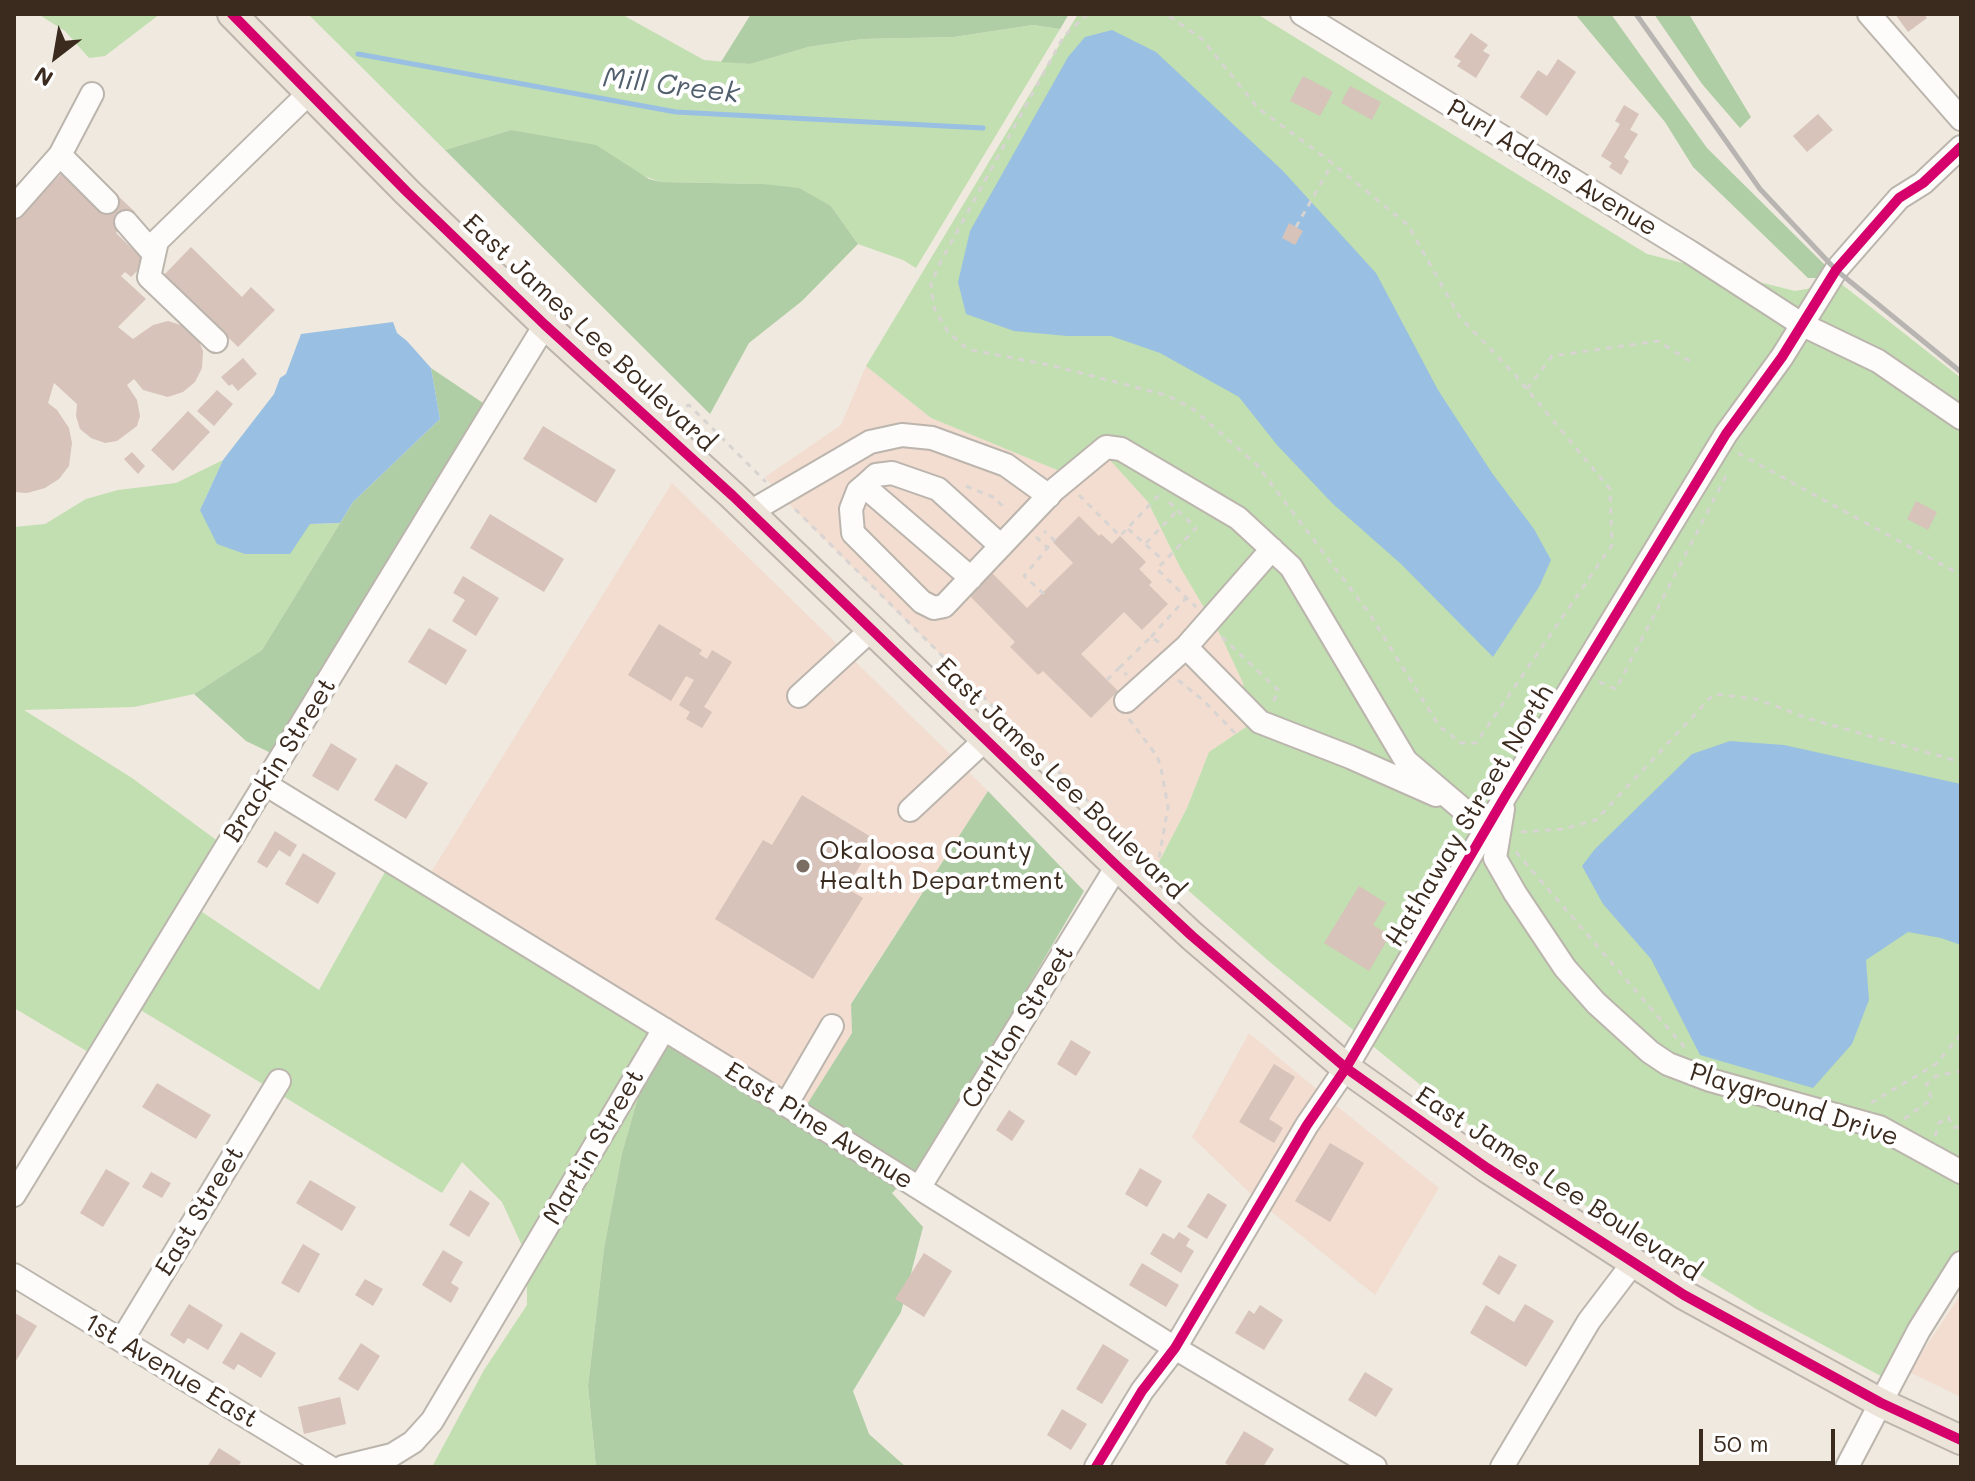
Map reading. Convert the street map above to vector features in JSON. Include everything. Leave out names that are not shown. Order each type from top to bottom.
[{"type":"main road","name":"East James Lee Boulevard","points":[[232,14],[407,192],[545,325],[750,512],[1192,936],[1346,1068],[1499,1176],[1633,1263],[1804,1363],[1961,1440]]},
{"type":"street","name":"Purl Adams Avenue","points":[[1302,14],[1690,252],[1801,324]]},
{"type":"street","points":[[1869,14],[1961,119]]},
{"type":"street","points":[[216,341],[149,277],[157,241],[309,93]]},
{"type":"street","points":[[14,207],[60,155],[92,94]]},
{"type":"street","name":"Hathaway Street North","points":[[1096,1467],[1142,1391],[1175,1348],[1307,1125],[1346,1068],[1506,795],[1726,434],[1782,357],[1836,270],[1899,198],[1923,183],[1961,147]]},
{"type":"street","points":[[60,155],[107,202]]},
{"type":"street","points":[[126,222],[154,254]]},
{"type":"street","points":[[1801,324],[1878,361],[1961,418]]},
{"type":"street","name":"Brackin Street","points":[[14,1195],[545,325]]},
{"type":"street","points":[[750,512],[870,442],[902,435],[932,438],[1006,465],[1049,496]]},
{"type":"street","points":[[874,480],[881,439]]},
{"type":"street","points":[[1001,546],[938,489],[892,473],[858,491],[851,509],[853,533],[922,602],[934,608],[944,606],[1049,496],[1106,447],[1121,449],[1238,518],[1291,567],[1406,761],[1486,829]]},
{"type":"street","points":[[874,480],[971,578]]},
{"type":"street","points":[[1128,697],[1272,549]]},
{"type":"street","points":[[799,696],[872,629]]},
{"type":"street","points":[[1176,647],[1260,722],[1350,757],[1459,806]]},
{"type":"street","points":[[910,810],[986,739]]},
{"type":"street","name":"East Pine Avenue","points":[[265,784],[1175,1348],[1375,1467]]},
{"type":"street","name":"Playground Drive","points":[[1506,795],[1495,858],[1565,968],[1596,1003],[1650,1052],[1668,1064],[1710,1080],[1879,1127],[1961,1172]]},
{"type":"street","name":"Carlton Street","points":[[919,1188],[1117,866]]},
{"type":"street","points":[[786,1105],[832,1026]]},
{"type":"street","name":"Martin Street","points":[[343,1467],[392,1455],[424,1431],[469,1362],[664,1029]]},
{"type":"street","name":"East Street","points":[[122,1340],[279,1081]]},
{"type":"street","points":[[1502,1467],[1589,1321],[1633,1263]]},
{"type":"street","points":[[1847,1467],[1919,1330],[1959,1266]]},
{"type":"street","name":"1st Avenue East","points":[[14,1275],[329,1467]]},
{"type":"path","points":[[1088,14],[1064,36],[941,261],[931,284],[934,308],[948,332],[967,349],[1054,366],[1166,395],[1193,409],[1257,465],[1369,613],[1439,726],[1461,743],[1476,743],[1612,545],[1610,489],[1527,389],[1459,316],[1408,225],[1258,108],[1202,39],[1166,14]]},
{"type":"path","points":[[1296,227],[1332,164]]},
{"type":"path","points":[[1527,389],[1552,356],[1658,341],[1693,363]]},
{"type":"path","points":[[652,422],[689,405],[1111,824],[1158,864],[1168,807],[1161,768],[1128,697],[1119,668]]},
{"type":"path","points":[[1597,682],[1616,689],[1739,451],[1961,575]]},
{"type":"path","points":[[963,485],[993,497],[1048,548]]},
{"type":"path","points":[[1078,494],[1120,536],[1160,494],[1196,528],[1157,569],[1199,610]]},
{"type":"path","points":[[1145,544],[1177,511]]},
{"type":"path","points":[[1044,594],[1024,576],[1054,540],[1043,530],[1052,521]]},
{"type":"path","points":[[1127,528],[1164,561]]},
{"type":"path","points":[[1107,680],[1187,597]]},
{"type":"path","points":[[1221,629],[1222,638],[1279,691],[1269,707]]},
{"type":"path","points":[[1151,637],[1176,647]]},
{"type":"path","points":[[1172,681],[1180,680],[1191,689],[1236,734]]},
{"type":"path","points":[[1517,833],[1564,829],[1596,820],[1714,694],[1756,699],[1810,719],[1961,762]]},
{"type":"path","points":[[1511,846],[1685,1048]]},
{"type":"path","points":[[1870,1103],[1936,1064],[1961,1034]]},
{"type":"path","points":[[1902,1121],[1932,1099],[1926,1085],[1936,1076],[1961,1071]]},
{"type":"shaded area","points":[[866,366],[931,418],[1057,470],[1109,458],[1148,502],[1243,683],[1246,727],[1209,752],[1187,808],[1158,864],[1111,824],[765,477],[841,425]]},
{"type":"shaded area","points":[[672,483],[988,791],[851,1003],[852,1033],[806,1106],[430,874]]},
{"type":"shaded area","points":[[1249,1033],[1319,1091],[1254,1197],[1192,1137]]},
{"type":"shaded area","points":[[1333,1103],[1439,1188],[1375,1295],[1268,1209]]},
{"type":"shaded area","points":[[1961,1294],[1961,1397],[1909,1372]]},
{"type":"green space","points":[[38,14],[160,14],[105,56],[89,58],[65,31]]},
{"type":"green space","points":[[308,14],[621,14],[704,60],[749,64],[808,47],[862,39],[954,37],[1033,25],[1060,29],[916,268],[903,260],[858,244],[831,206],[763,184],[661,182],[511,130],[445,150]]},
{"type":"green space","points":[[751,14],[1069,14],[1060,29],[1033,25],[954,37],[862,39],[808,47],[750,64],[721,62]]},
{"type":"green space","points":[[1078,14],[1257,14],[1647,254],[1795,291],[1840,283],[1961,378],[1961,1276],[1892,1382],[1758,1310],[1562,1191],[1472,1127],[1271,963],[1158,864],[1187,808],[1209,752],[1246,727],[1243,683],[1148,502],[1109,459],[1057,470],[931,418],[866,366]]},
{"type":"green space","points":[[1575,14],[1611,14],[1707,148],[1827,267],[1820,278],[1808,278],[1693,167],[1665,122]]},
{"type":"green space","points":[[1654,14],[1689,14],[1751,117],[1740,128],[1702,84]]},
{"type":"green space","points":[[511,130],[596,145],[649,179],[661,182],[763,184],[799,188],[831,206],[858,244],[802,301],[749,343],[710,414],[445,150]]},
{"type":"green space","points":[[431,368],[486,405],[273,754],[246,741],[194,694],[262,650],[353,502],[440,419]]},
{"type":"green space","points":[[223,460],[200,510],[309,524],[340,523],[262,650],[194,694],[134,707],[24,710],[132,778],[219,842],[90,1053],[14,1008],[14,527],[45,524],[86,499],[118,490],[176,483]]},
{"type":"green space","points":[[988,791],[1084,891],[922,1167],[915,1173],[806,1106],[852,1033],[851,1004]]},
{"type":"green space","points":[[385,872],[651,1033],[524,1250],[502,1202],[462,1162],[442,1193],[281,1095],[292,1077],[277,1068],[266,1086],[139,1009],[199,910],[319,990]]},
{"type":"green space","points":[[667,1043],[898,1187],[892,1193],[923,1227],[901,1312],[853,1391],[869,1434],[906,1467],[596,1467],[588,1386],[604,1248],[622,1153],[639,1094]]},
{"type":"green space","points":[[667,1044],[639,1094],[622,1153],[604,1248],[588,1386],[596,1467],[432,1467],[484,1370],[527,1305],[527,1280]]},
{"type":"water","points":[[1112,30],[1156,52],[1283,171],[1376,273],[1438,390],[1492,473],[1534,529],[1551,560],[1539,587],[1493,657],[1401,564],[1333,504],[1277,445],[1239,397],[1160,353],[1111,336],[1014,331],[966,314],[958,282],[970,231],[1068,57],[1085,37]]},
{"type":"water","points":[[393,322],[397,333],[431,368],[440,419],[353,502],[340,523],[310,524],[290,554],[245,554],[217,544],[200,510],[223,460],[274,394],[280,378],[286,374],[301,334]]},
{"type":"water","points":[[1730,741],[1784,745],[1961,784],[1961,945],[1908,932],[1866,960],[1869,1000],[1852,1044],[1813,1088],[1700,1055],[1651,959],[1603,904],[1582,866],[1595,849],[1692,754]]},
{"type":"building","points":[[1895,14],[1924,14],[1927,18],[1908,32]]},
{"type":"building","points":[[1471,33],[1488,45],[1483,51],[1490,55],[1476,78],[1457,66],[1461,61],[1454,57]]},
{"type":"building","points":[[1558,59],[1576,72],[1547,116],[1520,97],[1538,70],[1547,76]]},
{"type":"building","points":[[1303,76],[1333,92],[1320,116],[1290,101]]},
{"type":"building","points":[[1350,86],[1381,102],[1372,120],[1341,103]]},
{"type":"building","points":[[1624,105],[1639,114],[1630,130],[1638,134],[1624,157],[1629,161],[1621,175],[1609,167],[1612,163],[1601,156],[1620,124],[1615,121]]},
{"type":"building","points":[[1818,114],[1833,130],[1807,152],[1793,136]]},
{"type":"building","points":[[61,174],[99,211],[115,193],[135,212],[116,233],[146,262],[131,277],[125,272],[121,276],[146,299],[118,327],[133,339],[153,325],[168,321],[187,327],[198,339],[203,351],[202,368],[195,382],[183,392],[168,397],[143,390],[134,379],[127,385],[137,400],[140,416],[137,426],[117,441],[105,443],[91,438],[80,429],[76,416],[77,404],[54,383],[48,403],[69,428],[72,443],[69,466],[59,479],[45,488],[27,493],[14,492],[14,222]]},
{"type":"building","points":[[1289,223],[1303,231],[1295,245],[1282,238]]},
{"type":"building","points":[[191,247],[242,297],[251,287],[275,310],[238,347],[164,275]]},
{"type":"building","points":[[243,358],[257,374],[238,391],[221,377]]},
{"type":"building","points":[[217,390],[233,404],[214,426],[197,411]]},
{"type":"building","points":[[188,411],[210,432],[173,471],[151,450]]},
{"type":"building","points":[[543,426],[616,470],[596,503],[523,459]]},
{"type":"building","points":[[132,452],[145,466],[138,474],[124,459]]},
{"type":"building","points":[[1916,501],[1937,512],[1928,530],[1907,519]]},
{"type":"building","points":[[490,514],[564,559],[544,592],[470,548]]},
{"type":"building","points":[[1079,516],[1112,544],[1120,536],[1146,562],[1139,569],[1152,582],[1149,585],[1168,604],[1142,630],[1124,612],[1081,654],[1118,691],[1091,718],[1043,671],[1038,675],[1010,647],[1015,642],[969,595],[991,572],[1027,608],[1073,563],[1053,542]]},
{"type":"building","points":[[463,576],[499,598],[476,636],[452,621],[465,600],[453,593]]},
{"type":"building","points":[[659,624],[702,650],[699,654],[707,659],[712,650],[732,662],[704,707],[712,712],[702,728],[686,719],[690,712],[679,705],[694,680],[686,676],[671,701],[628,675]]},
{"type":"building","points":[[429,628],[467,650],[446,685],[408,662]]},
{"type":"building","points":[[331,743],[357,759],[338,791],[312,776]]},
{"type":"building","points":[[396,764],[428,783],[406,819],[374,800]]},
{"type":"building","name":"Okaloosa County Health Department","points":[[802,795],[876,840],[846,888],[863,898],[813,979],[715,919],[763,840],[772,845]]},
{"type":"building","points":[[275,831],[297,845],[290,857],[279,850],[267,868],[257,862]]},
{"type":"building","points":[[303,853],[336,873],[318,904],[285,884]]},
{"type":"building","points":[[1359,886],[1386,903],[1373,925],[1390,935],[1369,971],[1324,943]]},
{"type":"building","points":[[1071,1040],[1091,1052],[1076,1076],[1057,1064]]},
{"type":"building","points":[[1274,1064],[1295,1077],[1269,1119],[1283,1128],[1274,1143],[1239,1122]]},
{"type":"building","points":[[157,1083],[211,1115],[196,1139],[142,1107]]},
{"type":"building","points":[[1009,1110],[1025,1121],[1012,1141],[996,1130]]},
{"type":"building","points":[[1330,1143],[1364,1163],[1330,1222],[1295,1201]]},
{"type":"building","points":[[1140,1168],[1162,1181],[1147,1207],[1125,1194]]},
{"type":"building","points":[[106,1169],[130,1183],[103,1227],[80,1213]]},
{"type":"building","points":[[151,1172],[171,1183],[162,1198],[142,1187]]},
{"type":"building","points":[[310,1180],[356,1207],[342,1231],[296,1203]]},
{"type":"building","points":[[470,1190],[490,1203],[469,1237],[449,1225]]},
{"type":"building","points":[[1208,1193],[1227,1205],[1207,1239],[1187,1227]]},
{"type":"building","points":[[1179,1232],[1190,1239],[1186,1246],[1194,1251],[1181,1273],[1150,1254],[1163,1233],[1174,1239]]},
{"type":"building","points":[[303,1244],[320,1254],[299,1293],[281,1283]]},
{"type":"building","points":[[443,1250],[463,1262],[451,1283],[459,1288],[451,1303],[422,1285]]},
{"type":"building","points":[[924,1253],[952,1271],[924,1317],[895,1299]]},
{"type":"building","points":[[1499,1255],[1517,1265],[1499,1295],[1482,1284]]},
{"type":"building","points":[[1142,1263],[1179,1285],[1166,1307],[1129,1285]]},
{"type":"building","points":[[365,1279],[383,1289],[373,1306],[355,1295]]},
{"type":"building","points":[[189,1304],[223,1325],[208,1350],[188,1338],[184,1344],[170,1335]]},
{"type":"building","points":[[1525,1304],[1554,1321],[1526,1367],[1470,1333],[1486,1305],[1514,1322]]},
{"type":"building","points":[[1260,1305],[1283,1320],[1264,1350],[1235,1333],[1249,1310],[1254,1314]]},
{"type":"building","points":[[14,1315],[37,1326],[14,1364]]},
{"type":"building","points":[[241,1332],[276,1353],[261,1378],[238,1364],[234,1370],[222,1363]]},
{"type":"building","points":[[361,1343],[380,1356],[358,1391],[338,1379]]},
{"type":"building","points":[[1103,1344],[1129,1360],[1102,1404],[1076,1389]]},
{"type":"building","points":[[1365,1372],[1393,1389],[1376,1417],[1348,1400]]},
{"type":"building","points":[[340,1397],[346,1424],[304,1434],[298,1407]]},
{"type":"building","points":[[1062,1409],[1087,1424],[1071,1450],[1047,1435]]},
{"type":"building","points":[[1244,1431],[1274,1449],[1263,1467],[1231,1467],[1225,1463]]},
{"type":"building","points":[[219,1448],[241,1462],[238,1467],[207,1467]]},
{"type":"waterway","name":"Mill Creek","points":[[358,54],[676,112],[983,128]]},
{"type":"railway","points":[[1636,14],[1760,189],[1836,270],[1961,372]]},
{"type":"cycle path","points":[[232,14],[407,192],[545,325],[733,496],[1192,936],[1346,1068],[1487,1168],[1684,1295],[1881,1403],[1961,1440]]},
{"type":"cycle path","points":[[1096,1467],[1142,1391],[1175,1348],[1307,1125],[1346,1068],[1506,795],[1726,434],[1782,357],[1836,270],[1899,198],[1923,183],[1961,147]]},
{"type":"place","name":"Okaloosa County Health Department","points":[[803,866]]}]
